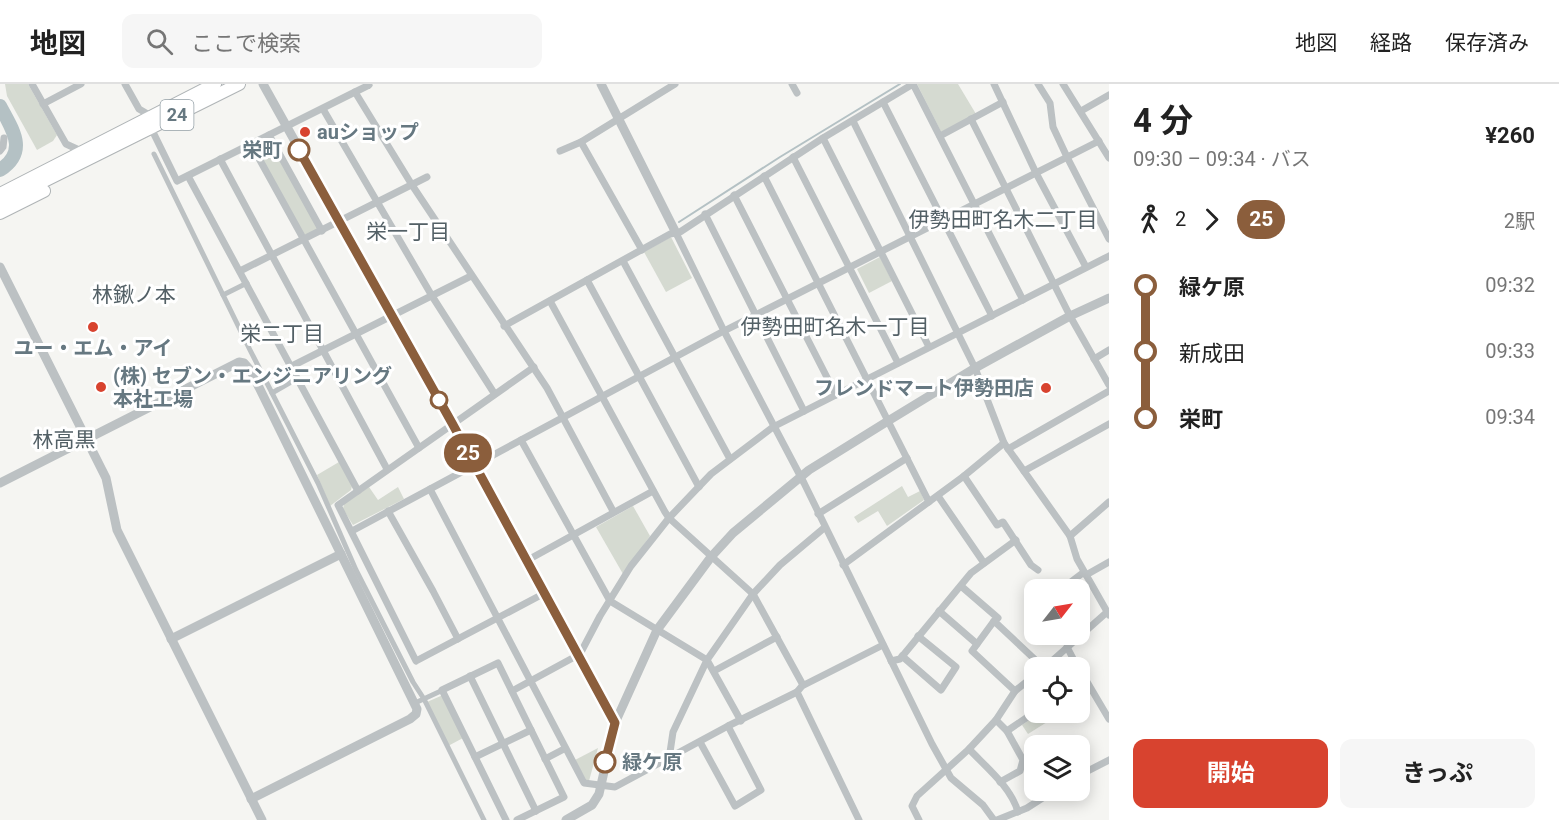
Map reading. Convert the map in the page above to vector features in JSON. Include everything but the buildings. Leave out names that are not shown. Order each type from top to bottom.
[{"type":"highway","name":"24","points":[[0,194],[116,146],[215,84]]},
{"type":"highway","name":"24","points":[[0,203],[99,142],[239,84]]},
{"type":"highway","points":[[0,185],[77,149],[99,142]]},
{"type":"highway","points":[[0,213],[54,186],[103,157],[116,146]]},
{"type":"street","points":[[32,84],[66,144],[77,149]]},
{"type":"street","points":[[43,104],[80,84]]},
{"type":"street","points":[[125,84],[139,109],[151,122],[177,181],[369,85]]},
{"type":"street","points":[[263,84],[452,423],[615,723]]},
{"type":"street","points":[[601,84],[724,331],[800,477],[917,717],[946,770],[951,778],[996,820],[1018,812],[1036,801]]},
{"type":"street","points":[[560,151],[581,142],[675,84]]},
{"type":"street","points":[[792,84],[797,93]]},
{"type":"street","points":[[504,326],[676,232],[823,138],[913,84],[1023,300]]},
{"type":"street","points":[[994,84],[1036,173],[1086,267]]},
{"type":"street","points":[[1038,84],[1050,103],[1053,127],[1109,239]]},
{"type":"street","points":[[1063,84],[1109,158]]},
{"type":"street","points":[[355,92],[471,276],[534,367],[613,512]]},
{"type":"street","points":[[1080,111],[1109,95]]},
{"type":"street","points":[[883,102],[992,315]]},
{"type":"street","points":[[940,136],[1003,102]]},
{"type":"street","points":[[323,109],[432,296],[494,393]]},
{"type":"street","points":[[972,119],[1053,284],[1109,385]]},
{"type":"street","points":[[853,120],[975,368],[1006,446],[1070,536],[1085,573],[1108,614],[1056,657]]},
{"type":"street","points":[[269,135],[322,231]]},
{"type":"street","points":[[0,151],[4,138]]},
{"type":"street","points":[[823,138],[929,347]]},
{"type":"street","points":[[351,531],[724,331],[1098,141]]},
{"type":"street","points":[[581,142],[642,250]]},
{"type":"street","points":[[251,144],[418,448]]},
{"type":"street","points":[[154,154],[318,483],[356,570],[484,820]]},
{"type":"street","points":[[793,157],[898,363]]},
{"type":"street","points":[[220,159],[387,469]]},
{"type":"street","points":[[188,176],[358,490]]},
{"type":"street","points":[[764,176],[929,502]]},
{"type":"street","points":[[240,271],[428,177]]},
{"type":"street","points":[[734,195],[836,395]]},
{"type":"street","points":[[705,214],[804,411]]},
{"type":"street","points":[[512,691],[580,654],[631,566],[669,518],[711,474],[773,427],[1109,256]]},
{"type":"street","points":[[623,261],[730,459]]},
{"type":"street","points":[[0,267],[106,478],[117,530],[262,820]]},
{"type":"street","points":[[292,366],[471,276]]},
{"type":"street","points":[[587,280],[699,487]]},
{"type":"street","points":[[223,295],[247,283]]},
{"type":"street","points":[[566,820],[592,805],[601,786],[615,723],[657,630],[711,556],[733,533],[800,477],[888,421],[975,368],[1070,316],[1109,298]]},
{"type":"street","points":[[550,301],[669,518],[753,594],[803,685]]},
{"type":"street","points":[[1094,359],[1109,350]]},
{"type":"street","points":[[0,483],[239,362],[244,363],[251,371],[417,709],[416,714],[410,719],[251,799]]},
{"type":"street","points":[[534,367],[338,505],[416,661],[543,594]]},
{"type":"street","points":[[272,393],[298,378]]},
{"type":"street","points":[[843,566],[1006,446],[1109,391]]},
{"type":"street","points":[[1024,471],[1109,423]]},
{"type":"street","points":[[521,440],[610,601],[707,660],[741,721]]},
{"type":"street","points":[[818,514],[907,458]]},
{"type":"street","points":[[964,476],[997,525],[1003,522],[1031,566],[1038,570]]},
{"type":"street","points":[[430,489],[583,782],[615,788],[728,726],[797,692],[803,685],[883,645]]},
{"type":"street","points":[[526,561],[653,491]]},
{"type":"street","points":[[938,496],[984,563]]},
{"type":"street","points":[[1070,536],[1109,502]]},
{"type":"street","points":[[388,511],[458,639]]},
{"type":"street","points":[[669,759],[674,732],[707,660],[753,594],[780,565],[824,528]]},
{"type":"street","points":[[891,661],[900,659],[971,573],[1016,540]]},
{"type":"street","points":[[171,639],[341,554]]},
{"type":"street","points":[[1076,579],[1109,562]]},
{"type":"street","points":[[961,586],[998,618],[972,651],[1015,691]]},
{"type":"street","points":[[939,611],[978,644]]},
{"type":"street","points":[[994,621],[1032,657]]},
{"type":"street","points":[[902,656],[941,690],[956,667],[918,636]]},
{"type":"street","points":[[714,671],[777,637]]},
{"type":"street","points":[[1066,647],[1072,657]]},
{"type":"street","points":[[415,704],[498,663],[564,797],[517,820]]},
{"type":"street","points":[[470,676],[536,811]]},
{"type":"street","points":[[919,820],[912,806],[914,800],[996,720],[1015,691],[1024,684]]},
{"type":"street","points":[[443,690],[506,820]]},
{"type":"street","points":[[797,692],[859,820]]},
{"type":"street","points":[[1090,692],[1109,719]]},
{"type":"street","points":[[1007,731],[1024,719]]},
{"type":"street","points":[[996,720],[1007,731],[1023,760],[1020,771],[1000,782]]},
{"type":"street","points":[[700,742],[735,806],[762,790],[728,726]]},
{"type":"street","points":[[475,757],[531,730]]},
{"type":"street","points":[[969,748],[1000,782],[1015,802],[1018,812]]},
{"type":"street","points":[[545,759],[564,749]]},
{"type":"street","points":[[1090,770],[1109,760]]},
{"type":"shaded area","points":[[5,84],[28,84],[57,135],[53,141],[37,150],[7,96]]},
{"type":"shaded area","points":[[917,84],[958,84],[976,114],[941,132]]},
{"type":"shaded area","points":[[269,139],[319,229],[307,235],[303,234],[256,148],[257,145]]},
{"type":"shaded area","points":[[671,237],[692,278],[666,292],[644,252]]},
{"type":"shaded area","points":[[880,257],[892,281],[869,293],[857,269]]},
{"type":"shaded area","points":[[339,462],[352,486],[351,490],[330,506],[317,475]]},
{"type":"shaded area","points":[[902,486],[908,497],[920,491],[924,500],[887,526],[878,511],[858,523],[854,517]]},
{"type":"shaded area","points":[[369,487],[378,500],[398,487],[404,499],[353,525],[343,509],[344,504]]},
{"type":"shaded area","points":[[633,506],[650,536],[623,574],[596,527]]},
{"type":"shaded area","points":[[443,695],[463,738],[448,746],[427,702]]},
{"type":"shaded area","points":[[1025,723],[1045,723],[1028,734],[1022,725]]},
{"type":"shaded area","points":[[598,748],[589,781],[586,780],[575,760]]},
{"type":"waterway","points":[[679,222],[900,84]]},
{"type":"waterway","points":[[0,106],[13,131],[16,147],[9,163],[0,170]]},
{"type":"bus line","name":"25","points":[[299,150],[452,423],[615,723],[605,762]]},
{"type":"place","name":"auショップ","points":[[305,132]]},
{"type":"place","name":"栄町","points":[[299,150]]},
{"type":"place","name":"ユー・エム・アイ","points":[[93,327]]},
{"type":"place","name":"(株) セブン・エンジニアリング 本社工場","points":[[101,387]]},
{"type":"place","name":"フレンドマート伊勢田店","points":[[1046,388]]},
{"type":"place","name":"緑ケ原","points":[[605,762]]},
{"type":"district","name":"伊勢田町名木二丁目","points":[[1003,220]]},
{"type":"district","name":"栄一丁目","points":[[408,232]]},
{"type":"district","name":"林鍬ノ本","points":[[134,295]]},
{"type":"district","name":"伊勢田町名木一丁目","points":[[835,327]]},
{"type":"district","name":"栄二丁目","points":[[282,334]]},
{"type":"district","name":"林高黒","points":[[64,440]]}]
